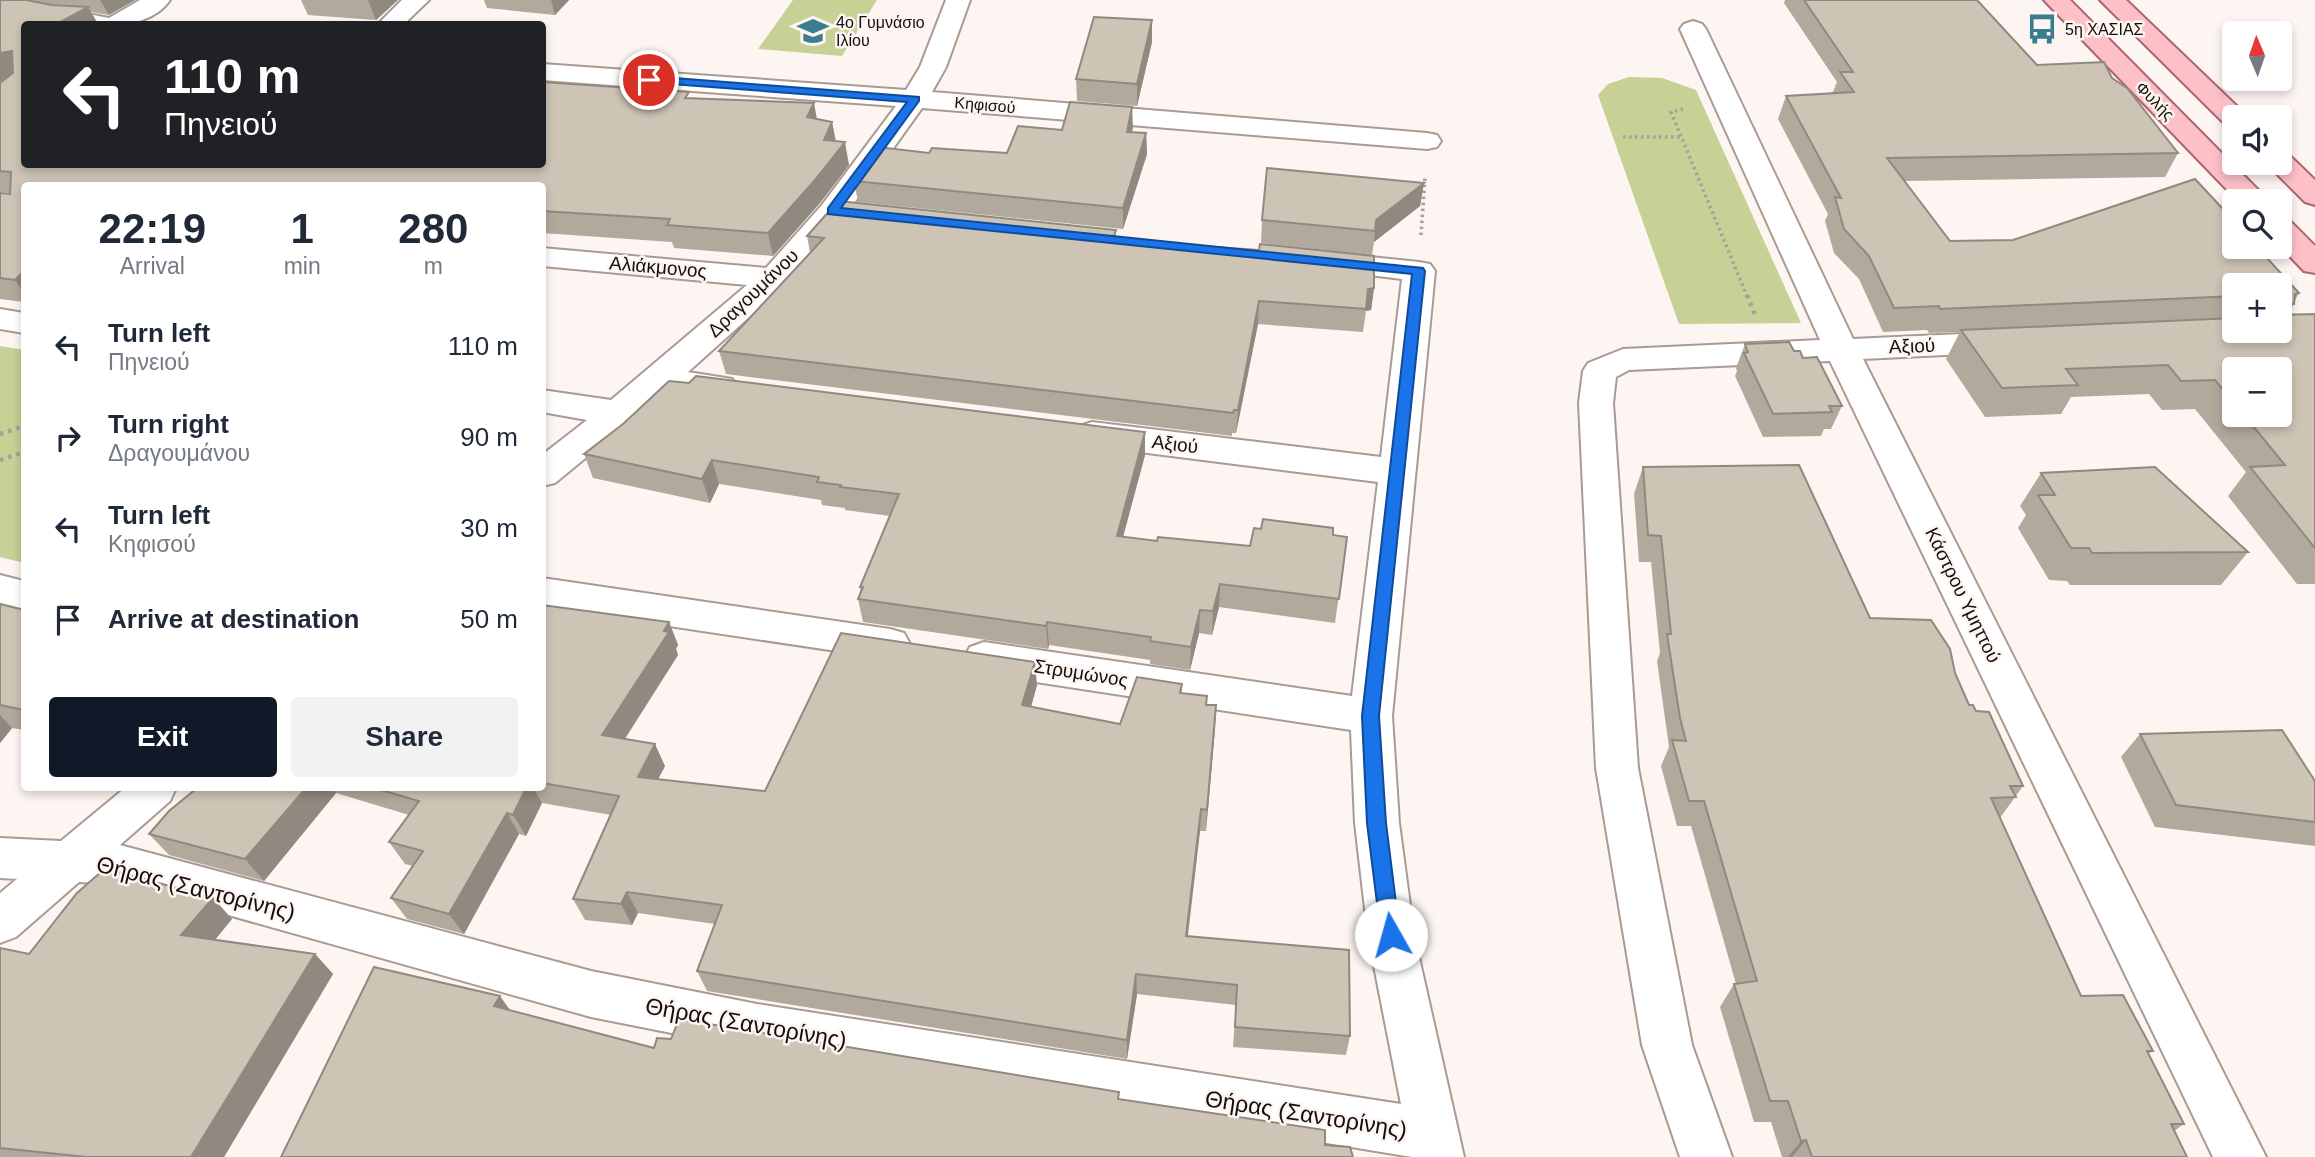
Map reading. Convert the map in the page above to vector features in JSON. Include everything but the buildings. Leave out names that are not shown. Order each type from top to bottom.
[{"type":"main road","name":"Φυλής","points":[[2056,0],[2242,189]]},
{"type":"main road","points":[[2112,0],[2222,106]]},
{"type":"main road","points":[[2292,174],[2315,196]]},
{"type":"main road","points":[[2292,240],[2315,264]]},
{"type":"street","points":[[122,21],[158,0]]},
{"type":"street","points":[[393,21],[417,0]]},
{"type":"street","name":"Δραγουμάνου","points":[[546,471],[659,380],[846,212],[933,67],[958,0]]},
{"type":"street","points":[[0,5],[86,21]]},
{"type":"street","name":"Κάστρου Υμηττού","points":[[1693,29],[1841,349],[2240,1157]]},
{"type":"street","name":"Κηφισού","points":[[546,72],[1427,141]]},
{"type":"street","name":"Αλιάκμονος","points":[[546,257],[774,278]]},
{"type":"street","points":[[1296,258],[1419,271],[1371,716],[1377,823],[1391,935],[1435,1146]]},
{"type":"street","points":[[0,319],[21,322]]},
{"type":"street","name":"Αξιού","points":[[1706,1157],[1667,1045],[1618,768],[1596,403],[1600,371],[1623,360],[1771,351],[2034,341]]},
{"type":"street","points":[[659,380],[755,392]]},
{"type":"street","points":[[546,402],[618,413]]},
{"type":"street","name":"Αξιού","points":[[1056,429],[1398,472]]},
{"type":"street","points":[[0,589],[21,593]]},
{"type":"street","name":"Στρυμώνος","points":[[546,593],[1371,716]]},
{"type":"street","points":[[0,922],[152,791]]},
{"type":"street","name":"Θήρας (Σαντορίνης)","points":[[0,858],[118,864],[591,994],[757,1027],[1435,1146]]},
{"type":"path","points":[[1729,108],[1679,109],[1671,112],[1771,351]]},
{"type":"path","points":[[1623,136],[1681,136]]},
{"type":"path","points":[[1419,271],[1427,141]]},
{"type":"path","points":[[0,434],[21,427]]},
{"type":"path","points":[[0,460],[21,453]]},
{"type":"green space","points":[[793,0],[877,0],[842,56],[758,49]]},
{"type":"green space","points":[[1629,77],[1662,78],[1696,90],[1801,323],[1679,324],[1598,95],[1608,84]]},
{"type":"green space","points":[[0,346],[21,350],[21,562],[0,557]]},
{"type":"place","name":"5η ΧΑΣΙΑΣ","points":[[2042,29]]},
{"type":"place","name":"4ο Γυμνάσιο Ιλίου","points":[[813,31]]},
{"type":"route","points":[[649,80],[915,99],[833,211],[1419,271],[1371,716],[1377,823],[1391,935]]}]
